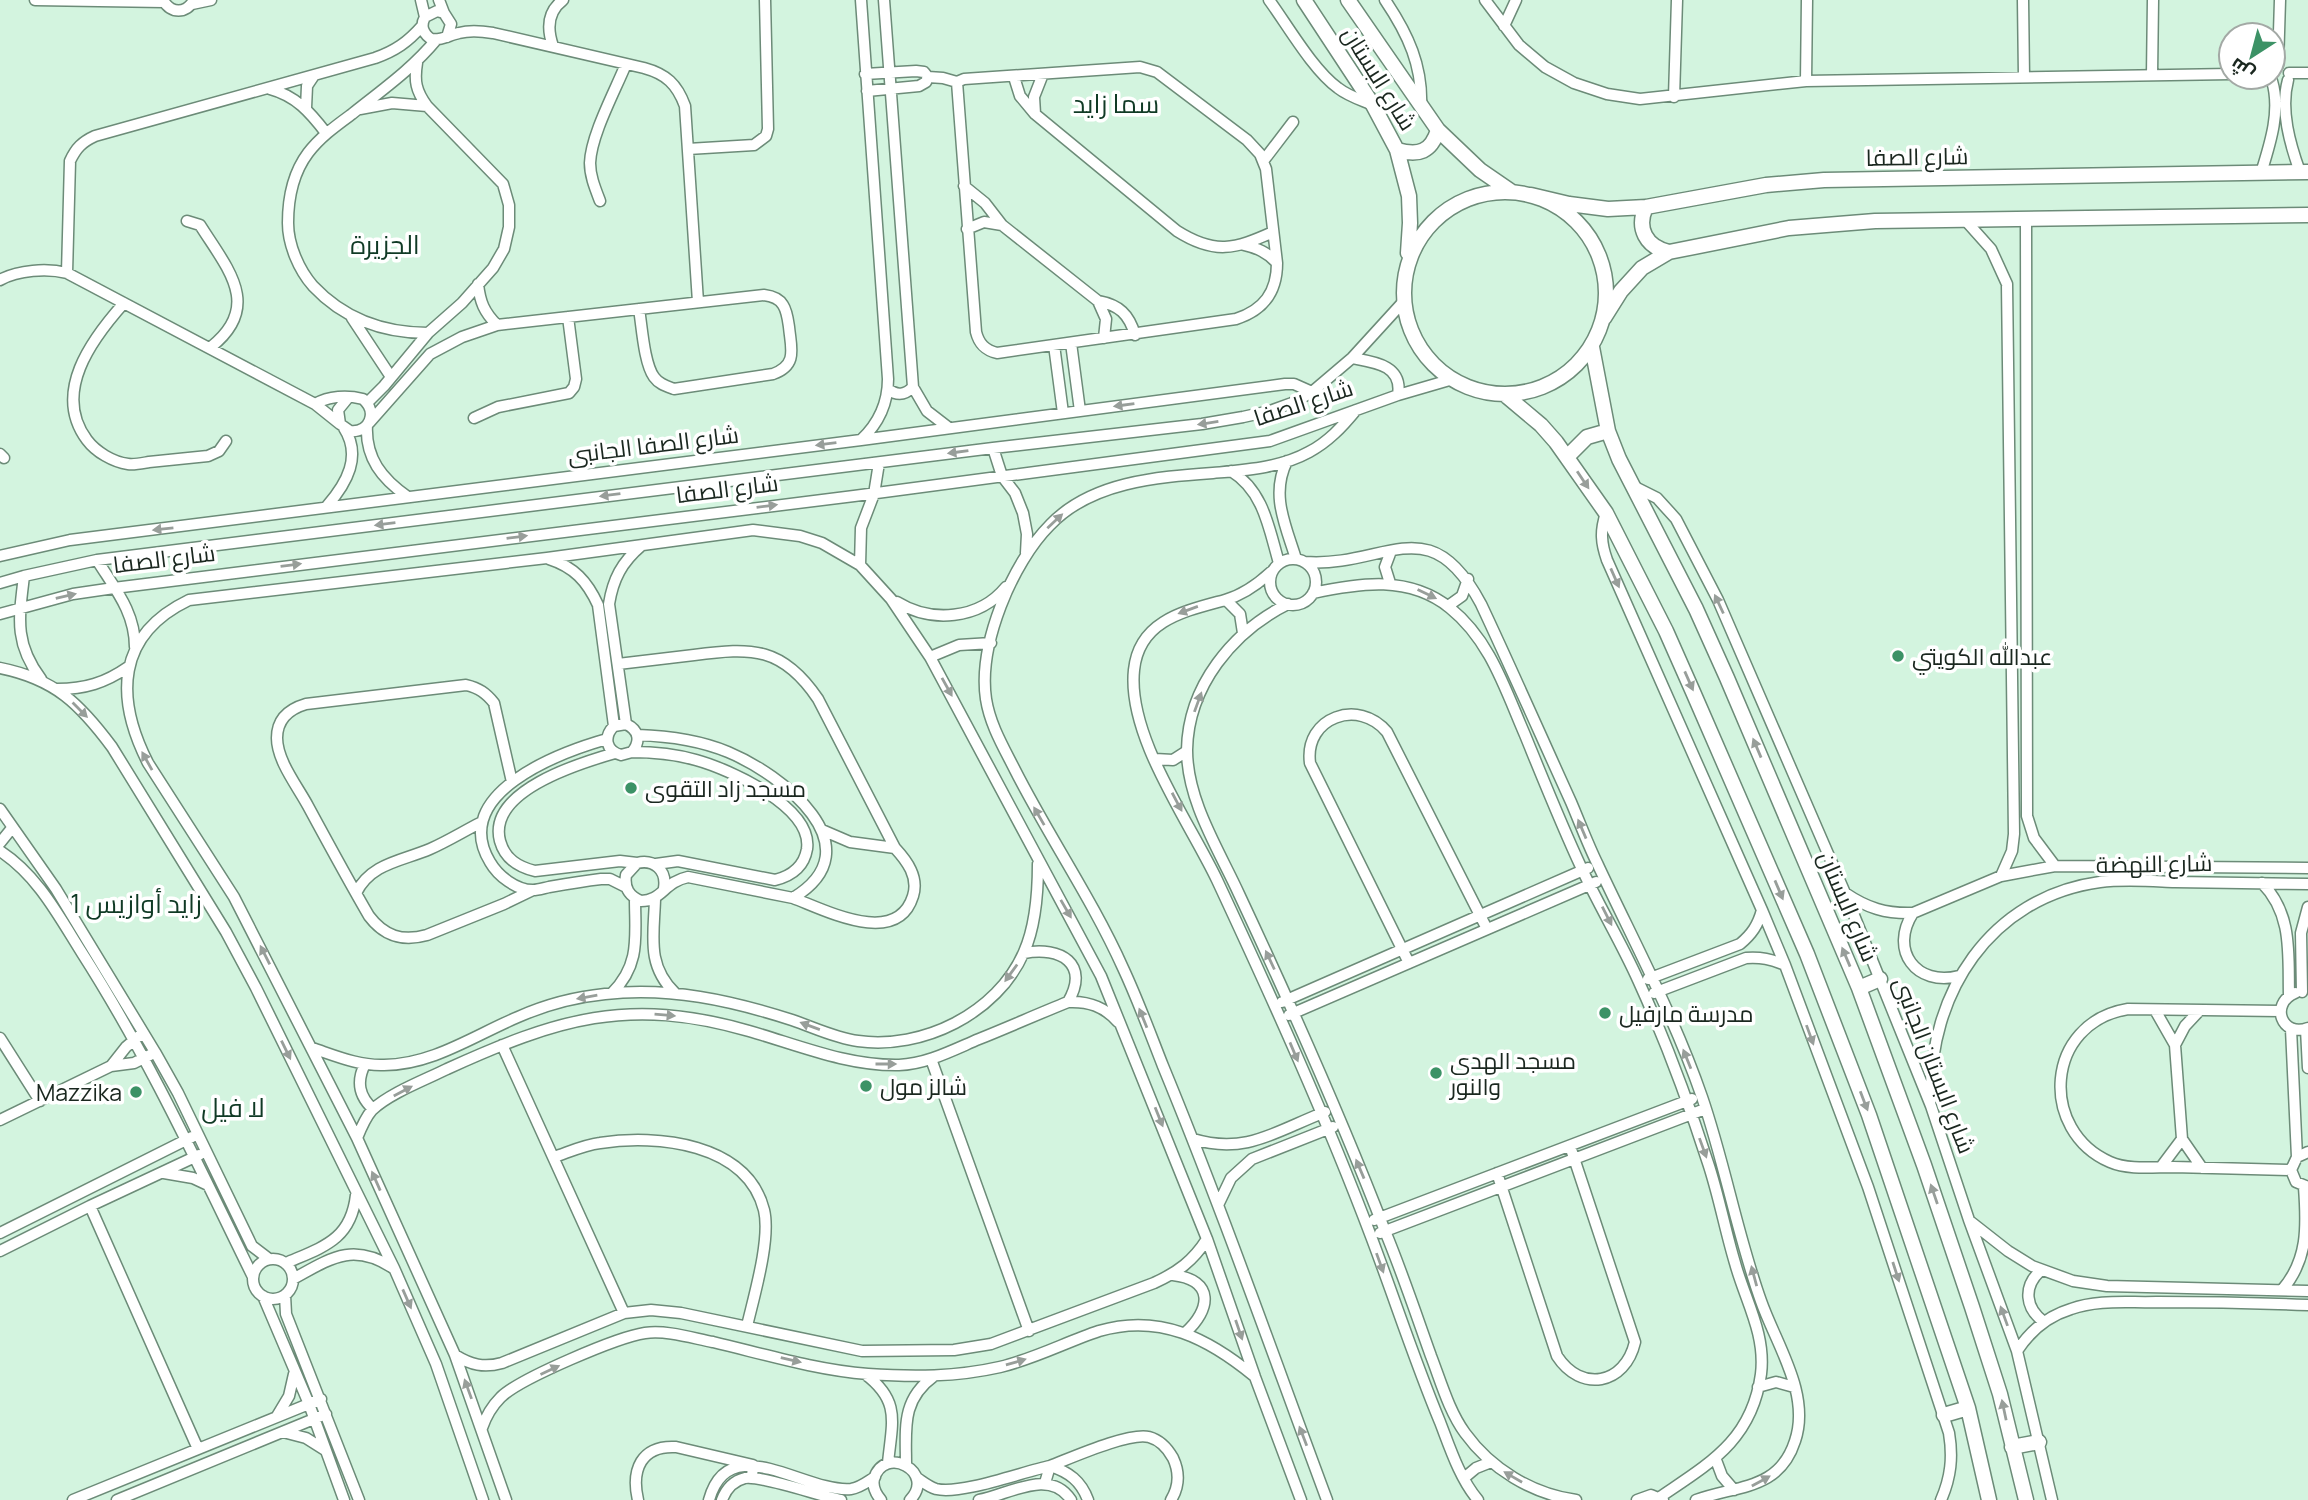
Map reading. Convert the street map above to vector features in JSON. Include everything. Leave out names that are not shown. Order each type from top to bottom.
[{"type":"street","points":[[35,0],[163,1],[175,11],[184,10],[193,2],[211,0]]},
{"type":"street","points":[[421,0],[426,36],[441,38],[477,31],[659,72],[671,80],[680,92],[685,106],[698,302]]},
{"type":"street","points":[[428,333],[380,328],[327,301],[309,281],[295,257],[288,231],[288,204],[295,177],[308,153],[326,133],[417,63],[441,38],[451,24],[439,0]]},
{"type":"street","points":[[553,46],[548,32],[550,18],[563,0]]},
{"type":"street","points":[[688,149],[754,145],[766,136],[765,0]]},
{"type":"street","points":[[861,0],[888,389],[877,422],[861,440]]},
{"type":"street","points":[[884,0],[913,387],[927,411],[949,428]]},
{"type":"street","points":[[1269,0],[1323,75],[1338,88],[1373,105]]},
{"type":"street","name":"شارع البستان","points":[[1304,0],[1373,105],[1397,150],[1409,199],[1407,269]]},
{"type":"street","name":"شارع البستان","points":[[1348,0],[1438,130],[1480,170],[1512,191]]},
{"type":"street","points":[[1385,0],[1413,48],[1420,77],[1421,108]]},
{"type":"street","points":[[1485,0],[1519,45],[1545,67],[1574,83],[1606,94],[1629,97],[1674,97],[1806,82],[2217,74]]},
{"type":"street","points":[[1504,26],[1516,0]]},
{"type":"street","points":[[1674,97],[1677,0]]},
{"type":"street","points":[[1806,82],[1807,0]]},
{"type":"street","points":[[2022,0],[2024,77]]},
{"type":"street","points":[[2152,75],[2153,0]]},
{"type":"street","points":[[2279,21],[2280,0]]},
{"type":"street","points":[[67,273],[71,161],[75,150],[84,141],[95,135],[269,89],[393,51],[409,40],[431,13],[444,13]]},
{"type":"street","points":[[367,403],[428,333],[462,303],[493,268],[504,249],[509,227],[509,205],[503,184],[427,106],[418,93],[414,78],[417,63]]},
{"type":"street","points":[[600,201],[590,163],[593,143],[626,64]]},
{"type":"street","points":[[865,74],[920,71],[928,77],[957,82],[964,79],[1140,67],[1157,72],[1247,140],[1264,160],[1277,262],[1277,278],[1272,293],[1263,305],[1251,314],[1236,319],[997,353],[983,347],[976,332],[957,82]]},
{"type":"street","points":[[2287,72],[2287,127],[2304,172]]},
{"type":"street","points":[[2289,76],[2308,73]]},
{"type":"street","points":[[1035,114],[1034,97],[1042,74]]},
{"type":"street","points":[[306,108],[307,86],[313,76]]},
{"type":"street","points":[[867,91],[919,86],[926,82],[928,77]]},
{"type":"street","points":[[1014,77],[1020,96],[1035,114],[1167,223],[1192,240],[1209,246],[1258,248],[1277,262]]},
{"type":"street","points":[[269,89],[289,96],[306,108],[326,133]]},
{"type":"street","points":[[2261,173],[2273,134],[2274,91]]},
{"type":"street","points":[[357,109],[392,103],[427,106]]},
{"type":"street","points":[[1264,160],[1293,122]]},
{"type":"street","points":[[1397,150],[1411,154],[1424,151],[1434,142],[1438,130]]},
{"type":"street","name":"شارع الصفا","points":[[1531,195],[1608,209],[1646,207],[1766,186],[1824,180],[2304,172]]},
{"type":"street","points":[[964,186],[985,203],[1002,225],[1098,301],[1106,319],[1104,338]]},
{"type":"street","points":[[1604,318],[1607,287],[1600,256],[1584,228],[1560,207],[1531,195],[1512,191],[1483,194],[1457,204],[1434,220],[1417,242],[1407,269],[1404,301],[1412,332],[1429,359],[1453,379],[1478,390],[1504,394],[1538,389],[1569,372],[1592,347],[1604,318],[1621,291],[1642,268],[1669,251],[1789,228],[1875,221],[2308,215]]},
{"type":"street","points":[[1646,207],[1643,232],[1653,246],[1669,251]]},
{"type":"street","points":[[2026,220],[2027,816],[2034,838],[2054,866]]},
{"type":"street","points":[[187,221],[200,225],[235,282],[239,301],[235,319],[226,336],[211,347]]},
{"type":"street","points":[[1966,221],[1991,249],[2007,284],[2014,834],[2012,851],[2001,876]]},
{"type":"street","points":[[967,229],[984,222],[1002,225]]},
{"type":"street","points":[[1244,246],[1273,232]]},
{"type":"street","points":[[0,280],[22,273],[67,273],[316,404],[342,426],[350,437],[353,458],[348,477],[327,506]]},
{"type":"street","points":[[478,284],[480,300],[486,314],[497,325]]},
{"type":"street","points":[[342,426],[356,431],[368,424],[430,354],[462,337],[497,325],[698,302],[764,295],[774,297],[782,303],[787,312],[792,354],[789,363],[773,374],[674,389],[655,378],[650,368],[639,309]]},
{"type":"street","points":[[1098,301],[1111,303],[1123,311],[1131,322],[1135,335]]},
{"type":"street","name":"شارع الصفا","points":[[0,583],[97,560],[1229,419],[1270,411],[1312,392],[1352,358],[1404,301]]},
{"type":"street","points":[[124,303],[93,342],[73,388],[72,409],[79,429],[91,446],[108,458],[128,464],[208,456],[219,451],[226,441]]},
{"type":"street","points":[[351,315],[373,345],[391,377]]},
{"type":"street","points":[[474,418],[498,407],[569,393],[576,379],[568,317]]},
{"type":"street","points":[[1071,343],[1080,411]]},
{"type":"street","points":[[1054,345],[1063,413]]},
{"type":"street","name":"شارع البستان","points":[[1592,347],[1608,431],[1696,609],[1859,988],[1972,1307],[2000,1394],[2026,1500]]},
{"type":"street","points":[[1352,358],[1375,362],[1391,370],[1397,377],[1398,395]]},
{"type":"street","name":"شارع الصفا","points":[[0,614],[20,607],[114,588],[185,578],[874,494],[1270,441],[1398,395],[1453,379]]},
{"type":"street","points":[[2008,384],[2026,383]]},
{"type":"street","name":"شارع الصفا الجانبى","points":[[0,556],[70,540],[1284,384],[1294,384],[1312,392]]},
{"type":"street","points":[[888,389],[898,394],[913,387]]},
{"type":"street","points":[[1504,394],[1541,425],[1606,513],[1682,667],[1807,954],[1891,1175],[1968,1408],[1989,1500]]},
{"type":"street","points":[[316,404],[325,398],[336,396],[358,398],[367,403],[372,416],[368,424],[367,440],[370,457],[380,473],[393,486],[412,497],[420,520]]},
{"type":"street","points":[[342,426],[338,410],[347,399]]},
{"type":"street","points":[[891,599],[923,614],[957,615],[989,602],[1003,592],[1037,539],[1067,510],[1102,490],[1138,482],[1287,461],[1326,441],[1343,427],[1357,410]]},
{"type":"street","points":[[1567,457],[1587,437],[1608,431]]},
{"type":"street","points":[[993,447],[1002,476],[1015,493],[1023,513],[1027,534],[1026,556]]},
{"type":"street","points":[[353,458],[370,457]]},
{"type":"street","points":[[1135,460],[1138,482]]},
{"type":"street","points":[[1287,461],[1279,481],[1279,504],[1301,560],[1315,576],[1316,585],[1306,600],[1288,604],[1243,633],[1208,678],[1194,713],[1187,751],[1192,780],[1204,818],[1288,999],[1386,1231],[1455,1415],[1464,1431],[1491,1462],[1532,1487],[1562,1499],[1576,1500]]},
{"type":"street","points":[[860,565],[861,528],[874,494],[879,463]]},
{"type":"street","points":[[647,466],[649,490]]},
{"type":"street","points":[[1231,471],[1242,478],[1257,497],[1275,568],[1270,580],[1274,596],[1288,604]]},
{"type":"street","name":"شارع البستان الجانبى","points":[[1633,486],[1657,498],[1676,519],[1718,600],[1845,893],[1931,1106],[2017,1351],[2052,1500]]},
{"type":"street","points":[[728,511],[730,532]]},
{"type":"street","points":[[1606,513],[1601,529],[1607,560],[1785,965],[1868,1187],[1944,1415],[1952,1452],[1949,1477],[1941,1500]]},
{"type":"street","points":[[207,524],[210,547]]},
{"type":"street","points":[[506,1500],[455,1355],[357,1138],[234,897],[148,763],[137,741],[128,704],[128,667],[142,637],[157,620],[189,600],[547,558],[730,532],[765,531],[800,536],[822,543],[860,565],[891,599],[930,657],[1038,861],[1084,941],[1122,1026],[1207,1239],[1301,1500]]},
{"type":"street","points":[[2010,539],[2026,540]]},
{"type":"street","points":[[626,724],[609,604],[612,586],[619,570],[629,556],[643,544]]},
{"type":"street","points":[[1478,1500],[1464,1478],[1428,1393],[1366,1223],[1275,1005],[1214,875],[1155,759],[1138,717],[1133,694],[1134,669],[1138,653],[1147,637],[1168,619],[1192,607],[1226,600],[1250,589],[1287,559],[1328,563],[1391,551],[1429,549],[1448,559],[1468,579],[1531,711],[1597,864],[1654,976],[1702,1096],[1760,1299],[1786,1360],[1799,1405],[1796,1441],[1779,1469],[1766,1480],[1751,1487],[1696,1500]]},
{"type":"street","points":[[1390,583],[1385,567],[1391,551]]},
{"type":"street","points":[[547,558],[564,564],[579,574],[598,605],[614,726]]},
{"type":"street","points":[[97,560],[131,616],[135,650]]},
{"type":"street","points":[[24,576],[19,626],[22,646],[29,664],[41,679]]},
{"type":"street","points":[[185,578],[189,600]]},
{"type":"street","points":[[1013,578],[991,643],[985,681],[990,718],[1032,805],[1105,929],[1124,970],[1219,1203],[1327,1500]]},
{"type":"street","points":[[1448,606],[1462,596],[1468,579]]},
{"type":"street","points":[[1313,593],[1390,583],[1420,590],[1448,606],[1485,646],[1583,870],[1639,982],[1687,1101],[1708,1163],[1735,1265],[1759,1333],[1761,1371],[1747,1420],[1716,1460],[1661,1499],[1651,1495],[1637,1500]]},
{"type":"street","points":[[1226,600],[1240,614],[1243,633]]},
{"type":"street","points":[[930,657],[959,645],[991,643]]},
{"type":"street","points":[[618,664],[736,649],[775,658],[792,668],[807,682],[818,699],[895,848],[912,870],[915,883],[913,897],[906,908],[897,917],[885,922],[853,921],[771,892],[688,877],[671,883],[655,899],[653,956],[661,976],[675,993]]},
{"type":"street","points":[[57,689],[95,685],[128,667]]},
{"type":"street","points":[[0,668],[41,679],[57,689],[96,726],[112,747],[226,932],[394,1268],[436,1364],[483,1500]]},
{"type":"street","points":[[512,782],[494,703],[487,694],[466,685],[324,700],[293,708],[284,716],[278,727],[276,740],[280,753],[356,893],[377,927],[388,934],[415,938],[483,913],[533,890],[601,878],[610,879],[626,887],[641,901],[655,899]]},
{"type":"street","points":[[1409,963],[1310,763],[1312,740],[1329,720],[1342,715],[1368,716],[1380,723],[1387,732],[1488,929]]},
{"type":"street","points":[[615,753],[576,765],[538,783],[502,814],[499,839],[512,861],[522,868],[547,871],[620,861],[656,864],[678,861],[775,880],[787,877],[805,859],[808,846],[801,822],[757,787],[718,767],[676,755],[615,753],[610,749],[607,739],[614,726],[626,724],[635,730],[638,741],[632,752]]},
{"type":"street","points":[[638,735],[683,739],[727,752],[767,773],[803,802],[822,830],[825,858],[814,882],[793,898]]},
{"type":"street","points":[[533,890],[504,878],[493,867],[482,846],[480,822],[487,808],[512,782],[568,752],[607,739]]},
{"type":"street","points":[[1155,759],[1173,760],[1187,751]]},
{"type":"street","points":[[792,813],[803,802]]},
{"type":"street","points":[[487,808],[502,814]]},
{"type":"street","points":[[0,809],[56,889],[156,1052],[252,1246],[269,1259],[286,1263],[293,1279],[285,1295],[286,1314],[359,1500]]},
{"type":"street","points":[[356,893],[361,883],[379,867],[433,848],[480,822]]},
{"type":"street","points":[[0,843],[12,828]]},
{"type":"street","points":[[822,830],[850,842],[895,848]]},
{"type":"street","points":[[2014,834],[2023,841],[2034,838]]},
{"type":"street","points":[[0,851],[32,877],[46,895],[145,1058],[253,1277],[257,1291],[271,1298],[285,1295]]},
{"type":"street","points":[[312,1048],[365,1064],[399,1065],[415,1061],[543,1007],[612,993],[650,991],[710,997],[855,1041],[882,1043],[915,1040],[943,1030],[981,1006],[1012,973],[1024,953],[1032,930],[1038,861]]},
{"type":"street","points":[[626,887],[626,875],[636,863]]},
{"type":"street","points":[[656,864],[664,875],[664,888]]},
{"type":"street","points":[[1275,1005],[1597,864]]},
{"type":"street","name":"شارع النهضة","points":[[1845,893],[1884,912],[1913,912],[2001,876],[2054,866],[2308,868]]},
{"type":"street","points":[[2145,867],[2145,881]]},
{"type":"street","points":[[547,871],[549,887]]},
{"type":"street","points":[[1280,1018],[1604,878]]},
{"type":"street","points":[[771,892],[775,880]]},
{"type":"street","name":"شارع النهضة","points":[[1931,1106],[1936,1039],[1959,976],[2001,926],[2038,902],[2058,893],[2101,882],[2308,884]]},
{"type":"street","points":[[2263,883],[2277,902],[2286,924],[2289,995]]},
{"type":"street","points":[[612,993],[626,976],[635,956],[635,898]]},
{"type":"street","points":[[2282,1290],[2297,1275],[2305,1255],[2307,1234],[2306,1187],[2293,1178],[2291,1170],[2297,1157],[2291,1029],[2280,1011],[2284,999],[2289,995],[2305,993],[2301,933],[2308,908]]},
{"type":"street","points":[[1639,982],[1740,944],[1751,935],[1759,923],[1762,910]]},
{"type":"street","points":[[1913,912],[1903,934],[1907,957],[1914,967],[1935,978],[1959,976]]},
{"type":"street","points":[[1024,953],[1053,951],[1064,957],[1072,966],[1076,978],[1074,991],[1068,1002]]},
{"type":"street","points":[[1645,996],[1746,958],[1773,959],[1785,965]]},
{"type":"street","points":[[256,988],[276,977]]},
{"type":"street","points":[[1859,988],[1880,979]]},
{"type":"street","points":[[357,1138],[373,1109],[429,1077],[502,1045],[561,1024],[623,1014],[685,1016],[747,1030],[851,1061],[878,1065],[903,1065],[931,1059],[1068,1002],[1098,1006],[1112,1014],[1122,1026]]},
{"type":"street","points":[[747,1030],[752,1008]]},
{"type":"street","points":[[2155,1010],[2175,1045],[2182,1139],[2202,1168]]},
{"type":"street","points":[[2175,1045],[2185,1026],[2200,1010]]},
{"type":"street","points":[[2280,1011],[2115,1012],[2093,1021],[2079,1034],[2066,1053],[2061,1079],[2069,1120],[2076,1132],[2093,1151],[2121,1166],[2291,1170]]},
{"type":"street","points":[[2291,1029],[2307,1029],[2308,1068]]},
{"type":"street","points":[[111,1066],[144,1032]]},
{"type":"street","points":[[0,1038],[40,1101]]},
{"type":"street","points":[[502,1045],[624,1313]]},
{"type":"street","points":[[0,1120],[111,1066],[134,1063],[156,1052]]},
{"type":"street","points":[[931,1059],[1029,1331]]},
{"type":"street","points":[[365,1064],[359,1083],[361,1093],[373,1109]]},
{"type":"street","points":[[1148,1090],[1170,1082]]},
{"type":"street","points":[[1366,1223],[1702,1096]]},
{"type":"street","points":[[1193,1139],[1219,1146],[1246,1144],[1334,1109]]},
{"type":"street","points":[[1371,1237],[1706,1109]]},
{"type":"street","points":[[1219,1203],[1231,1178],[1252,1159],[1341,1124]]},
{"type":"street","points":[[0,1233],[197,1134]]},
{"type":"street","points":[[2161,1167],[2182,1139]]},
{"type":"street","points":[[554,1157],[596,1143],[657,1141],[717,1155],[743,1171],[757,1190],[765,1211],[765,1236],[747,1326]]},
{"type":"street","points":[[1497,1173],[1557,1356],[1563,1366],[1584,1379],[1607,1378],[1626,1364],[1635,1342],[1570,1146]]},
{"type":"street","points":[[0,1251],[206,1152]]},
{"type":"street","points":[[2297,1157],[2308,1152]]},
{"type":"street","points":[[162,1172],[186,1175],[208,1185]]},
{"type":"street","points":[[286,1263],[328,1244],[340,1235],[355,1210],[356,1195]]},
{"type":"street","points":[[90,1206],[198,1449]]},
{"type":"street","points":[[27,1220],[35,1233]]},
{"type":"street","points":[[1969,1220],[2008,1251],[2040,1271],[2073,1281],[2107,1286],[2308,1291]]},
{"type":"street","points":[[455,1355],[477,1366],[502,1363],[624,1313],[651,1310],[681,1313],[862,1350],[954,1350],[991,1344],[1029,1331],[1173,1275],[1188,1264],[1207,1239]]},
{"type":"street","points":[[293,1279],[334,1256],[350,1253],[380,1260],[394,1268]]},
{"type":"street","points":[[253,1277],[256,1269],[269,1259]]},
{"type":"street","points":[[2040,1271],[2034,1277],[2028,1293],[2031,1310],[2043,1322]]},
{"type":"street","points":[[1173,1275],[1185,1276],[1196,1282],[1206,1301],[1203,1313],[1185,1333]]},
{"type":"street","points":[[2255,1290],[2255,1303]]},
{"type":"street","points":[[263,1296],[309,1404],[344,1500]]},
{"type":"street","points":[[2017,1351],[2043,1322],[2073,1308],[2107,1303],[2308,1305]]},
{"type":"street","points":[[482,1428],[493,1406],[511,1389],[626,1337],[647,1332],[676,1334],[865,1374],[935,1376],[1001,1367],[1100,1331],[1150,1326],[1185,1333],[1211,1344],[1255,1377]]},
{"type":"street","points":[[767,1354],[772,1332]]},
{"type":"street","points":[[275,1418],[289,1396],[295,1371]]},
{"type":"street","points":[[865,1374],[885,1393],[891,1405],[888,1463]]},
{"type":"street","points":[[906,1465],[906,1419],[910,1405],[921,1388],[935,1376]]},
{"type":"street","points":[[1758,1387],[1776,1382],[1794,1388]]},
{"type":"street","points":[[73,1500],[321,1399]]},
{"type":"street","points":[[1944,1415],[1968,1408]]},
{"type":"street","points":[[117,1500],[326,1414]]},
{"type":"street","points":[[283,1432],[306,1438],[326,1451]]},
{"type":"street","points":[[916,1478],[934,1489],[968,1487],[1050,1466],[1127,1438],[1148,1436],[1158,1440],[1169,1451],[1176,1464],[1176,1497]]},
{"type":"street","points":[[2012,1447],[2039,1442]]},
{"type":"street","points":[[638,1500],[635,1474],[639,1464],[646,1456],[663,1446],[754,1465],[844,1489],[860,1486],[875,1477]]},
{"type":"street","points":[[469,1460],[491,1452]]},
{"type":"street","points":[[1716,1460],[1722,1476],[1734,1490]]},
{"type":"street","points":[[881,1500],[874,1486],[875,1477],[880,1468],[897,1462],[906,1465],[916,1478],[917,1487],[910,1500]]},
{"type":"street","points":[[1464,1478],[1476,1468],[1491,1462]]},
{"type":"street","points":[[752,1477],[754,1465]]},
{"type":"street","points":[[709,1500],[712,1489],[725,1472],[734,1467],[754,1465]]},
{"type":"street","points":[[1045,1483],[1050,1466]]},
{"type":"street","points":[[1050,1466],[1073,1477],[1082,1486],[1088,1500]]},
{"type":"street","points":[[136,1474],[143,1489]]},
{"type":"street","points":[[722,1500],[734,1482],[752,1477],[841,1500]]},
{"type":"street","points":[[979,1500],[1045,1483],[1061,1489],[1071,1500]]},
{"type":"place","name":"عبدالله الكويتي","points":[[1898,656]]},
{"type":"place","name":"مسجد زاد التقوى","points":[[631,788]]},
{"type":"place","name":"مدرسة مارفيل","points":[[1605,1013]]},
{"type":"place","name":"مسجد الهدى والنور","points":[[1436,1073]]},
{"type":"place","name":"شالز مول","points":[[866,1086]]},
{"type":"place","name":"Mazzika","points":[[136,1092]]},
{"type":"district","name":"سما زايد","points":[[1116,103]]},
{"type":"district","name":"الجزيرة","points":[[385,244]]},
{"type":"district","name":"زايد أوازيس 1","points":[[136,903]]},
{"type":"district","name":"لا فيل","points":[[233,1107]]}]
